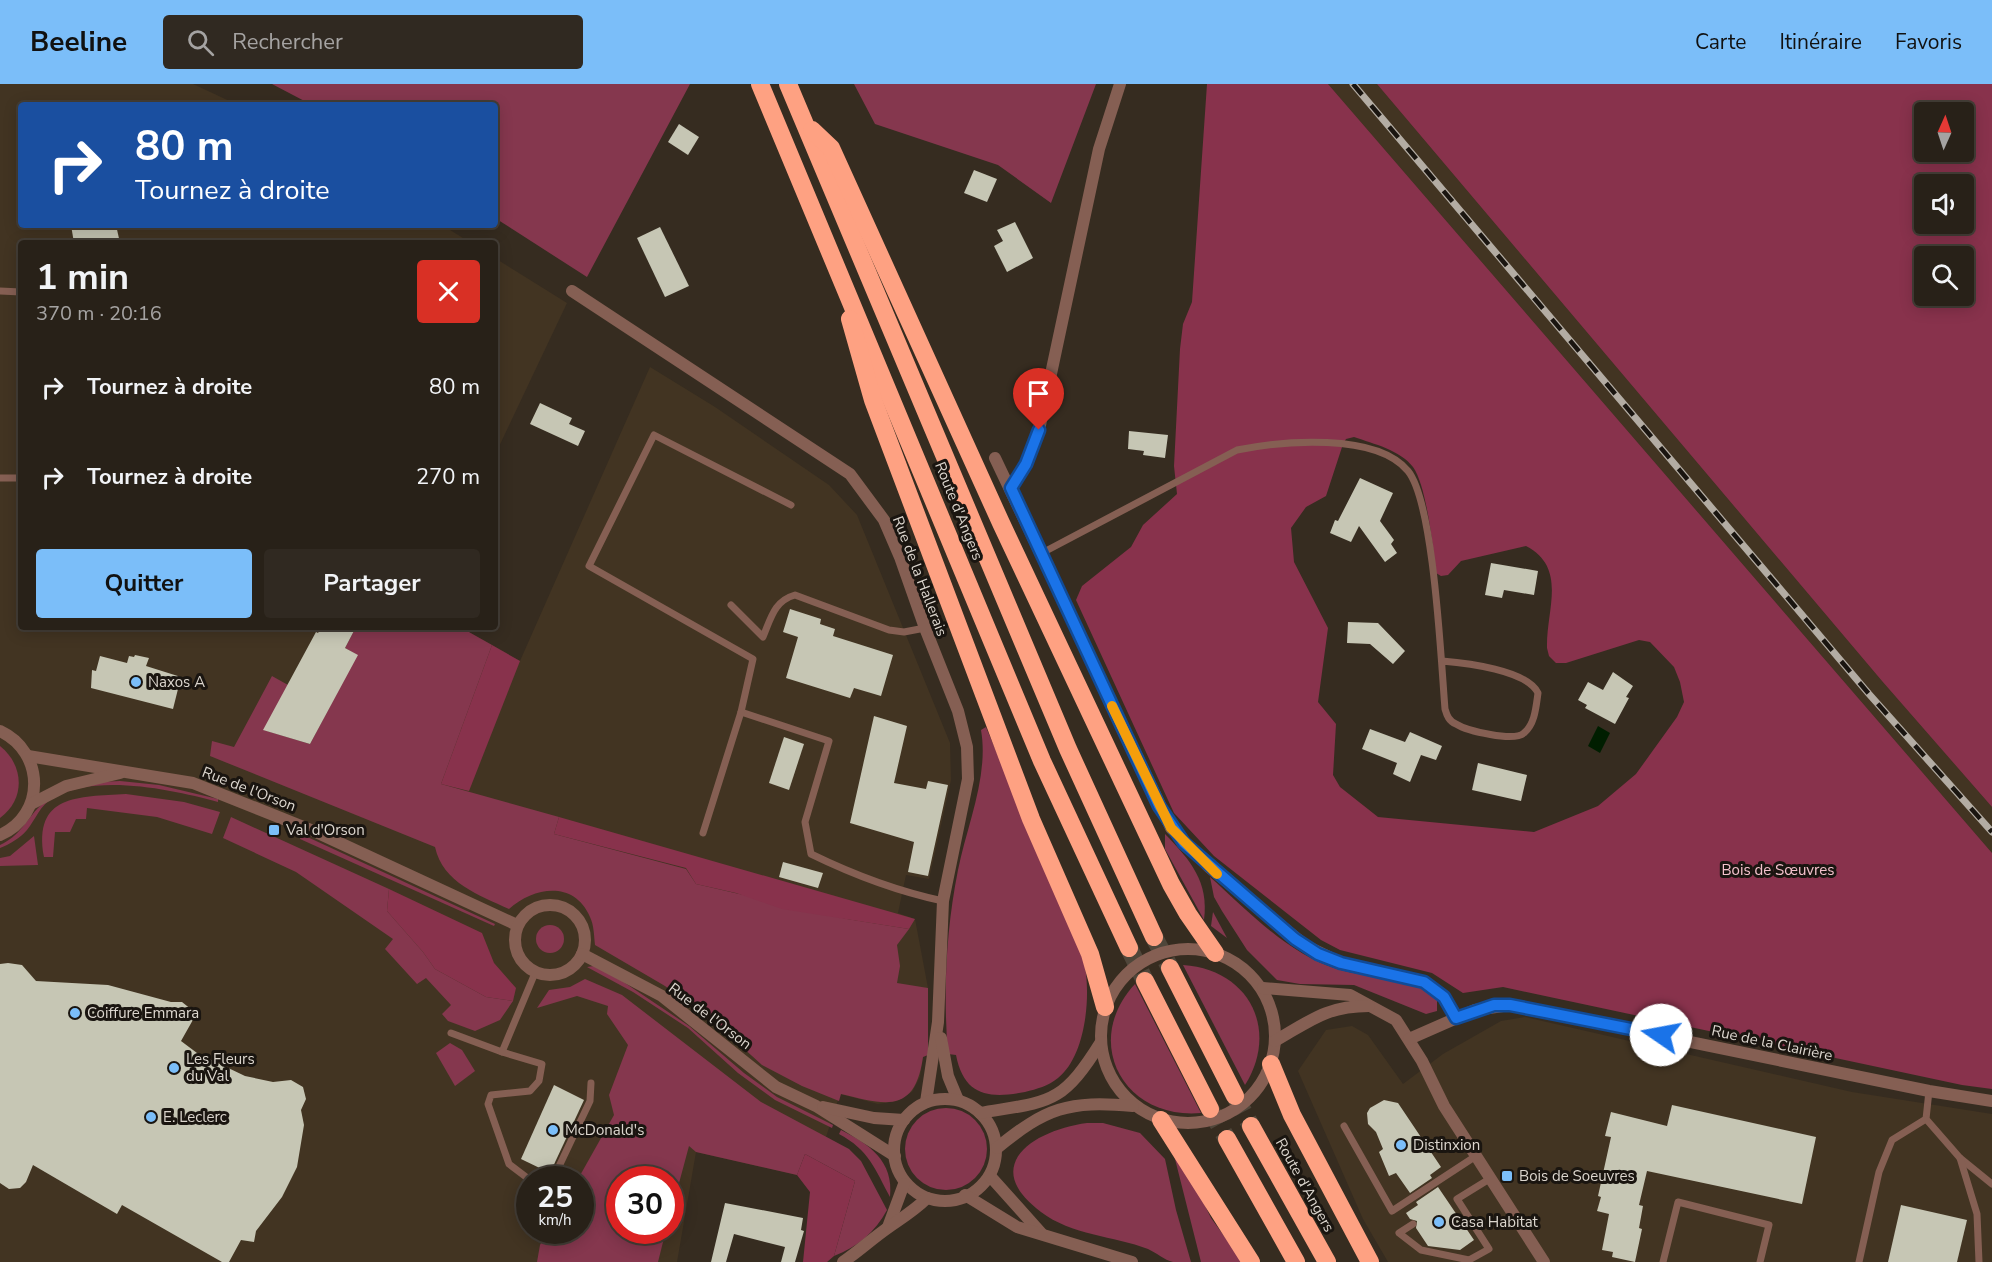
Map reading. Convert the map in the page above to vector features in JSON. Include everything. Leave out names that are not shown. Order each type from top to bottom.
[{"type":"highway","name":"Route d'Angers","points":[[760,84],[1042,761],[1129,948]]},
{"type":"highway","name":"Route d'Angers","points":[[788,84],[1068,749],[1154,937]]},
{"type":"highway","points":[[807,126],[831,148],[1001,523],[1171,884],[1215,953]]},
{"type":"highway","points":[[847,291],[851,331],[873,400],[1031,819],[1090,954],[1105,1007]]},
{"type":"highway","points":[[1170,968],[1235,1096]]},
{"type":"highway","points":[[1145,981],[1210,1109]]},
{"type":"highway","points":[[1271,1064],[1292,1115],[1370,1262]]},
{"type":"highway","points":[[1161,1120],[1251,1262]]},
{"type":"highway","name":"Route d'Angers","points":[[1251,1126],[1327,1262]]},
{"type":"highway","points":[[1227,1139],[1296,1262]]},
{"type":"street","points":[[1011,488],[1026,464],[1039,430],[1099,149],[1120,84]]},
{"type":"street","name":"Rue de la Hallerais","points":[[572,291],[850,474],[884,520],[958,711],[967,747],[968,779],[943,901],[938,1022],[927,1101]]},
{"type":"street","points":[[995,458],[1042,553],[1159,806],[1184,843],[1272,921],[1306,946],[1341,963],[1424,982],[1444,997],[1456,1018]]},
{"type":"street","points":[[0,836],[22,819],[31,804],[34,780],[28,756],[17,742],[1,729]]},
{"type":"street","name":"Rue de l'Orson","points":[[28,756],[193,783],[316,832],[518,925]]},
{"type":"street","name":"Rue de l'Orson","points":[[31,804],[66,786],[128,772]]},
{"type":"street","points":[[555,905],[564,908],[578,919],[583,927],[585,936],[582,954],[578,962],[563,973],[544,975],[535,973],[520,961],[516,953],[514,943],[518,925],[529,911],[537,907],[555,905]]},
{"type":"street","points":[[996,1148],[1024,1126],[1050,1111],[1084,1104],[1133,1106],[1161,1120],[1186,1124],[1206,1121],[1227,1114],[1261,1083],[1271,1064],[1275,1041],[1272,1010],[1263,988],[1248,972],[1215,953],[1175,951],[1150,957],[1126,974],[1105,1007],[1101,1042],[1110,1077],[1133,1106]]},
{"type":"street","name":"Rue de l'Orson","points":[[582,954],[662,996],[776,1087],[816,1106],[895,1156]]},
{"type":"street","points":[[1263,988],[1350,995],[1396,1020],[1409,1039],[1444,1106],[1545,1262]]},
{"type":"street","name":"Rue de la Clairière","points":[[1409,1039],[1456,1018],[1494,1005],[1532,1008],[1929,1091],[1992,1101]]},
{"type":"street","points":[[1275,1041],[1324,1012],[1348,1006],[1373,1006]]},
{"type":"street","name":"Rue de la Hallerais","points":[[938,1022],[946,1070],[958,1101]]},
{"type":"street","points":[[980,1113],[1028,1105],[1063,1092],[1083,1071],[1101,1042]]},
{"type":"street","points":[[888,1227],[904,1184],[895,1156],[895,1142],[904,1119],[913,1108],[927,1101],[958,1101],[980,1113],[989,1125],[996,1148],[990,1176],[965,1196],[940,1201],[927,1198],[904,1184]]},
{"type":"street","name":"Rue de l'Orson","points":[[816,1106],[874,1118],[904,1119]]},
{"type":"street","points":[[990,1176],[1023,1217],[1046,1238]]},
{"type":"street","points":[[965,1196],[1017,1227],[1046,1238],[1132,1262]]},
{"type":"street","points":[[843,1262],[867,1246],[888,1227],[904,1219],[927,1198]]},
{"type":"lane","points":[[0,291],[18,292]]},
{"type":"lane","points":[[703,833],[741,712],[753,659],[589,566],[654,435],[791,505]]},
{"type":"lane","points":[[1042,553],[1237,450],[1304,441],[1353,446],[1376,452],[1396,461],[1409,472],[1417,489],[1426,527],[1442,661],[1445,709],[1449,719],[1469,730],[1510,737],[1522,735],[1527,730],[1532,722],[1538,693],[1530,681],[1459,662],[1442,661]]},
{"type":"lane","points":[[0,478],[18,478]]},
{"type":"lane","points":[[730,605],[763,637],[777,604],[784,598],[795,595],[889,630],[904,632],[925,628]]},
{"type":"lane","points":[[741,712],[828,741],[805,822],[811,854],[856,876],[902,892],[943,901]]},
{"type":"lane","points":[[502,1052],[535,973]]},
{"type":"lane","points":[[451,1033],[542,1064],[539,1081],[530,1091],[491,1095],[488,1104],[509,1164],[516,1169]]},
{"type":"lane","points":[[559,1166],[590,1101],[591,1083]]},
{"type":"lane","points":[[1929,1091],[1926,1119],[1960,1158],[1992,1184]]},
{"type":"lane","points":[[1859,1262],[1879,1172],[1892,1140],[1926,1119]]},
{"type":"lane","points":[[1344,1126],[1392,1211],[1476,1156]]},
{"type":"lane","points":[[1960,1158],[1977,1215],[1979,1262]]},
{"type":"lane","points":[[1448,1202],[1491,1178]]},
{"type":"lane","points":[[1413,1224],[1400,1233],[1421,1250],[1469,1260],[1489,1249],[1456,1199]]},
{"type":"lane","points":[[1664,1262],[1678,1202],[1769,1225],[1760,1262]]},
{"type":"shaded area","points":[[0,84],[193,84],[232,102],[18,102],[18,228],[447,228],[466,240],[18,240],[18,630],[465,630],[520,661],[650,367],[715,407],[829,485],[857,515],[950,743],[951,780],[929,879],[906,875],[898,913],[915,919],[928,988],[928,1055],[923,1057],[920,1077],[912,1092],[897,1101],[878,1104],[840,1094],[826,1137],[822,1142],[810,1139],[797,1175],[696,1152],[684,1221],[684,1166],[606,1166],[606,1244],[680,1244],[677,1262],[0,1262]]},
{"type":"shaded area","points":[[272,84],[690,84],[587,277],[498,220],[498,102],[306,102]]},
{"type":"shaded area","points":[[854,84],[1096,84],[1051,203],[998,165],[875,124]]},
{"type":"shaded area","points":[[1328,84],[1377,84],[1882,681],[1992,807],[1992,853]]},
{"type":"shaded area","points":[[498,260],[567,303],[498,449]]},
{"type":"shaded area","points":[[354,630],[465,630],[492,645],[441,784],[559,817],[554,834],[686,869],[696,884],[847,919],[909,929],[897,945],[900,966],[897,983],[928,988],[928,1055],[923,1057],[913,1088],[905,1097],[885,1102],[841,1094],[839,1101],[802,1086],[762,1065],[720,1027],[665,986],[595,945],[590,917],[583,905],[574,897],[564,892],[541,892],[509,909],[475,893],[454,879],[439,859],[435,847],[210,756],[212,741],[234,747],[272,676],[288,685],[264,730],[310,744],[357,655],[345,648]]},
{"type":"shaded area","points":[[1598,726],[1610,733],[1600,753],[1588,746]]},
{"type":"shaded area","points":[[986,727],[1083,957],[1087,987],[1085,1021],[1081,1038],[1068,1068],[1058,1078],[1042,1087],[1000,1095],[980,1092],[965,1079],[956,1055],[948,1054],[947,1031],[946,985],[951,915],[958,870],[980,783],[983,747],[981,730]]},
{"type":"shaded area","points":[[0,746],[14,763],[19,782],[14,801],[0,818]]},
{"type":"shaded area","points":[[120,781],[159,785],[218,799],[218,802],[135,786],[91,786],[53,798],[41,808],[24,833],[0,848],[0,845],[17,833],[48,799],[77,786]]},
{"type":"shaded area","points":[[126,794],[184,802],[220,812],[212,834],[157,817],[87,808],[86,819],[76,819],[70,832],[55,832],[53,857],[44,857],[42,836],[45,821],[52,810],[76,799]]},
{"type":"shaded area","points":[[231,817],[389,889],[387,911],[435,969],[486,997],[513,1001],[500,1020],[475,1031],[448,1021],[442,1014],[451,1005],[426,978],[417,984],[385,949],[393,939],[296,872],[223,838]]},
{"type":"shaded area","points":[[301,834],[495,924],[494,926],[300,839]]},
{"type":"shaded area","points":[[1165,834],[1196,872],[1204,894],[1204,920],[1165,849]]},
{"type":"shaded area","points":[[34,836],[38,865],[0,866],[0,858],[10,856]]},
{"type":"shaded area","points":[[1210,877],[1269,930],[1302,953],[1337,969],[1405,982],[1418,987],[1429,992],[1437,1000],[1437,1011],[1426,1014],[1354,985],[1300,984],[1277,980],[1247,950],[1214,897]]},
{"type":"shaded area","points":[[1213,912],[1227,938],[1211,926]]},
{"type":"shaded area","points":[[550,925],[560,929],[564,939],[560,949],[550,953],[540,949],[536,939],[540,929]]},
{"type":"shaded area","points":[[1183,965],[1206,969],[1225,978],[1240,990],[1252,1006],[1258,1023],[1259,1043],[1255,1064],[1245,1085]]},
{"type":"shaded area","points":[[594,966],[622,981],[689,1026],[744,1073],[777,1097],[833,1125],[832,1128],[775,1100],[738,1073],[688,1028],[633,992],[587,967]]},
{"type":"shaded area","points":[[585,979],[622,995],[761,1102],[849,1149],[861,1161],[887,1210],[877,1225],[865,1238],[834,1256],[855,1181],[805,1154],[797,1175],[696,1152],[689,1146],[684,1166],[606,1166],[606,1244],[662,1244],[658,1262],[537,1262],[541,1244],[594,1244],[594,1166],[585,1166],[614,1115],[609,1095],[628,1045],[607,1014],[608,1006],[577,996],[537,1008],[549,990],[570,987]]},
{"type":"shaded area","points":[[1135,984],[1201,1113],[1174,1112],[1151,1104],[1132,1091],[1119,1073],[1112,1052],[1112,1030],[1119,1006]]},
{"type":"shaded area","points":[[1525,1017],[1852,1092],[1992,1114],[1992,1262],[1388,1262],[1363,1219],[1298,1071],[1326,1030],[1352,1026],[1368,1035],[1403,1084],[1443,1054],[1501,1021]]},
{"type":"shaded area","points":[[450,1043],[462,1050],[475,1071],[455,1086],[436,1053]]},
{"type":"shaded area","points":[[946,1108],[962,1111],[975,1120],[984,1133],[987,1149],[984,1165],[975,1178],[962,1187],[946,1190],[930,1187],[917,1178],[908,1165],[905,1149],[908,1133],[917,1120],[930,1111]]},
{"type":"shaded area","points":[[1087,1123],[1103,1123],[1140,1133],[1165,1159],[1176,1210],[1191,1262],[1173,1262],[1148,1249],[1066,1226],[1041,1212],[1023,1195],[1014,1179],[1014,1165],[1021,1152],[1049,1133]]},
{"type":"shaded area","points":[[841,1130],[861,1141],[878,1155],[888,1173],[890,1197],[870,1161],[858,1147],[839,1134]]},
{"type":"shaded area","points":[[1174,1155],[1197,1189],[1211,1218],[1243,1262],[1201,1262]]},
{"type":"green space","name":"Bois de Sœuvres","points":[[1207,84],[1328,84],[1992,853],[1992,1089],[1962,1085],[1503,987],[1463,993],[1432,973],[1340,950],[1321,940],[1214,856],[1174,813],[1076,600],[1082,586],[1131,547],[1143,525],[1177,494],[1174,466],[1180,349],[1183,324],[1192,302]],"holes":[[[1354,437],[1394,452],[1413,467],[1426,503],[1436,573],[1441,576],[1448,575],[1461,561],[1526,546],[1539,555],[1547,566],[1551,578],[1547,648],[1549,656],[1556,663],[1566,663],[1639,640],[1650,642],[1674,667],[1684,702],[1677,717],[1636,774],[1598,806],[1534,832],[1378,817],[1340,787],[1333,775],[1336,724],[1318,702],[1328,628],[1294,562],[1291,528],[1306,507],[1326,496],[1343,444],[1346,439]]]},
{"type":"green space","points":[[1377,84],[1992,84],[1992,807],[1882,681]]},
{"type":"green space","points":[[492,645],[520,661],[469,791],[441,784]]},
{"type":"green space","points":[[559,817],[915,919],[909,929],[782,909],[736,893],[696,884],[686,868],[554,834]]},
{"type":"green space","points":[[389,889],[482,933],[494,963],[516,988],[513,1001],[486,997],[435,969],[387,911]]},
{"type":"green space","points":[[805,1154],[855,1181],[834,1256],[827,1262],[803,1262],[810,1192],[797,1175]]},
{"type":"building","points":[[679,124],[699,137],[688,155],[668,142]]},
{"type":"building","points":[[974,170],[997,179],[987,202],[964,193]]},
{"type":"building","points":[[1015,222],[1033,258],[1007,272],[994,246],[1003,241],[997,230]]},
{"type":"building","points":[[660,227],[689,286],[665,297],[637,238]]},
{"type":"building","points":[[72,228],[117,228],[119,240],[74,240]]},
{"type":"building","points":[[540,403],[572,418],[569,424],[585,431],[578,446],[530,424]]},
{"type":"building","points":[[1129,431],[1168,435],[1165,458],[1143,455],[1144,451],[1128,449]]},
{"type":"building","points":[[1360,478],[1393,493],[1380,521],[1394,540],[1391,544],[1397,553],[1385,562],[1359,526],[1351,542],[1330,533],[1335,520],[1338,521]]},
{"type":"building","points":[[1491,563],[1538,571],[1534,595],[1504,590],[1502,598],[1485,595]]},
{"type":"building","points":[[790,609],[821,619],[820,624],[835,629],[833,636],[893,655],[881,696],[854,688],[850,698],[786,678],[798,637],[783,632]]},
{"type":"building","points":[[1348,622],[1378,623],[1405,651],[1393,664],[1370,644],[1347,643]]},
{"type":"building","points":[[320,630],[354,630],[345,648],[358,655],[310,744],[263,730],[316,632]]},
{"type":"building","name":"Naxos A","points":[[135,655],[149,658],[146,666],[181,677],[173,709],[91,688],[92,670],[96,671],[100,656],[127,663],[129,656],[134,657]]},
{"type":"building","points":[[1613,672],[1633,686],[1615,724],[1585,708],[1587,705],[1578,700],[1588,682],[1603,690]]},
{"type":"building","points":[[874,716],[907,726],[894,783],[926,789],[928,781],[948,785],[928,876],[908,872],[914,842],[850,823]]},
{"type":"building","points":[[1370,729],[1405,742],[1410,732],[1442,746],[1436,760],[1421,755],[1410,782],[1393,774],[1397,763],[1362,749]]},
{"type":"building","points":[[784,737],[804,744],[789,790],[769,783]]},
{"type":"building","points":[[1478,763],[1527,775],[1521,801],[1472,790]]},
{"type":"building","points":[[783,862],[823,873],[818,888],[779,877]]},
{"type":"building","name":"E. Leclerc","points":[[0,964],[22,965],[36,981],[108,985],[171,1002],[182,1002],[192,1010],[194,1018],[181,1041],[197,1053],[245,1076],[273,1082],[291,1080],[303,1087],[306,1099],[301,1110],[304,1125],[297,1167],[282,1197],[256,1231],[254,1242],[241,1240],[229,1262],[222,1262],[122,1205],[117,1214],[33,1165],[26,1182],[20,1188],[9,1189],[0,1183]]},
{"type":"building","name":"McDonald's","points":[[554,1085],[584,1100],[553,1166],[536,1166],[521,1159]]},
{"type":"building","points":[[1384,1100],[1398,1103],[1441,1167],[1430,1175],[1432,1178],[1410,1193],[1396,1173],[1389,1176],[1379,1152],[1383,1149],[1376,1132],[1368,1124],[1367,1113],[1370,1108]]},
{"type":"building","points":[[1672,1105],[1816,1137],[1802,1204],[1647,1171],[1639,1205],[1643,1206],[1639,1228],[1642,1229],[1635,1262],[1612,1257],[1613,1252],[1602,1250],[1609,1214],[1597,1211],[1601,1197],[1598,1196],[1611,1137],[1605,1136],[1611,1112],[1667,1126]]},
{"type":"building","points":[[1438,1187],[1474,1240],[1460,1250],[1428,1246],[1416,1228],[1417,1221],[1410,1219],[1406,1213],[1418,1205],[1416,1202]]},
{"type":"building","points":[[725,1203],[803,1218],[801,1230],[804,1231],[795,1262],[781,1262],[785,1247],[734,1234],[726,1262],[711,1262]]},
{"type":"building","points":[[1901,1205],[1967,1220],[1957,1262],[1888,1262]]},
{"type":"tunnel","points":[[1154,937],[1170,968]]},
{"type":"tunnel","points":[[1129,948],[1145,981]]},
{"type":"tunnel","points":[[1235,1096],[1251,1126]]},
{"type":"tunnel","points":[[1210,1109],[1227,1139]]},
{"type":"railway","points":[[1353,84],[1869,694],[1992,832]]},
{"type":"slow traffic","points":[[1112,706],[1171,828],[1217,874]]},
{"type":"place","name":"Naxos A","points":[[136,682]]},
{"type":"place","name":"Val d'Orson","points":[[274,830]]},
{"type":"place","name":"Coiffure Emmara","points":[[75,1013]]},
{"type":"place","name":"Les Fleurs du Val","points":[[174,1068]]},
{"type":"place","name":"E. Leclerc","points":[[151,1117]]},
{"type":"place","name":"McDonald's","points":[[553,1130]]},
{"type":"place","name":"Distinxion","points":[[1401,1145]]},
{"type":"place","name":"Bois de Soeuvres","points":[[1507,1176]]},
{"type":"place","name":"Casa Habitat","points":[[1439,1222]]},
{"type":"route","points":[[1039,430],[1026,464],[1011,488],[1159,806],[1171,828],[1184,843],[1272,921],[1318,954],[1341,963],[1424,982],[1436,988],[1444,997],[1456,1018],[1494,1005],[1510,1005],[1661,1035]]}]
